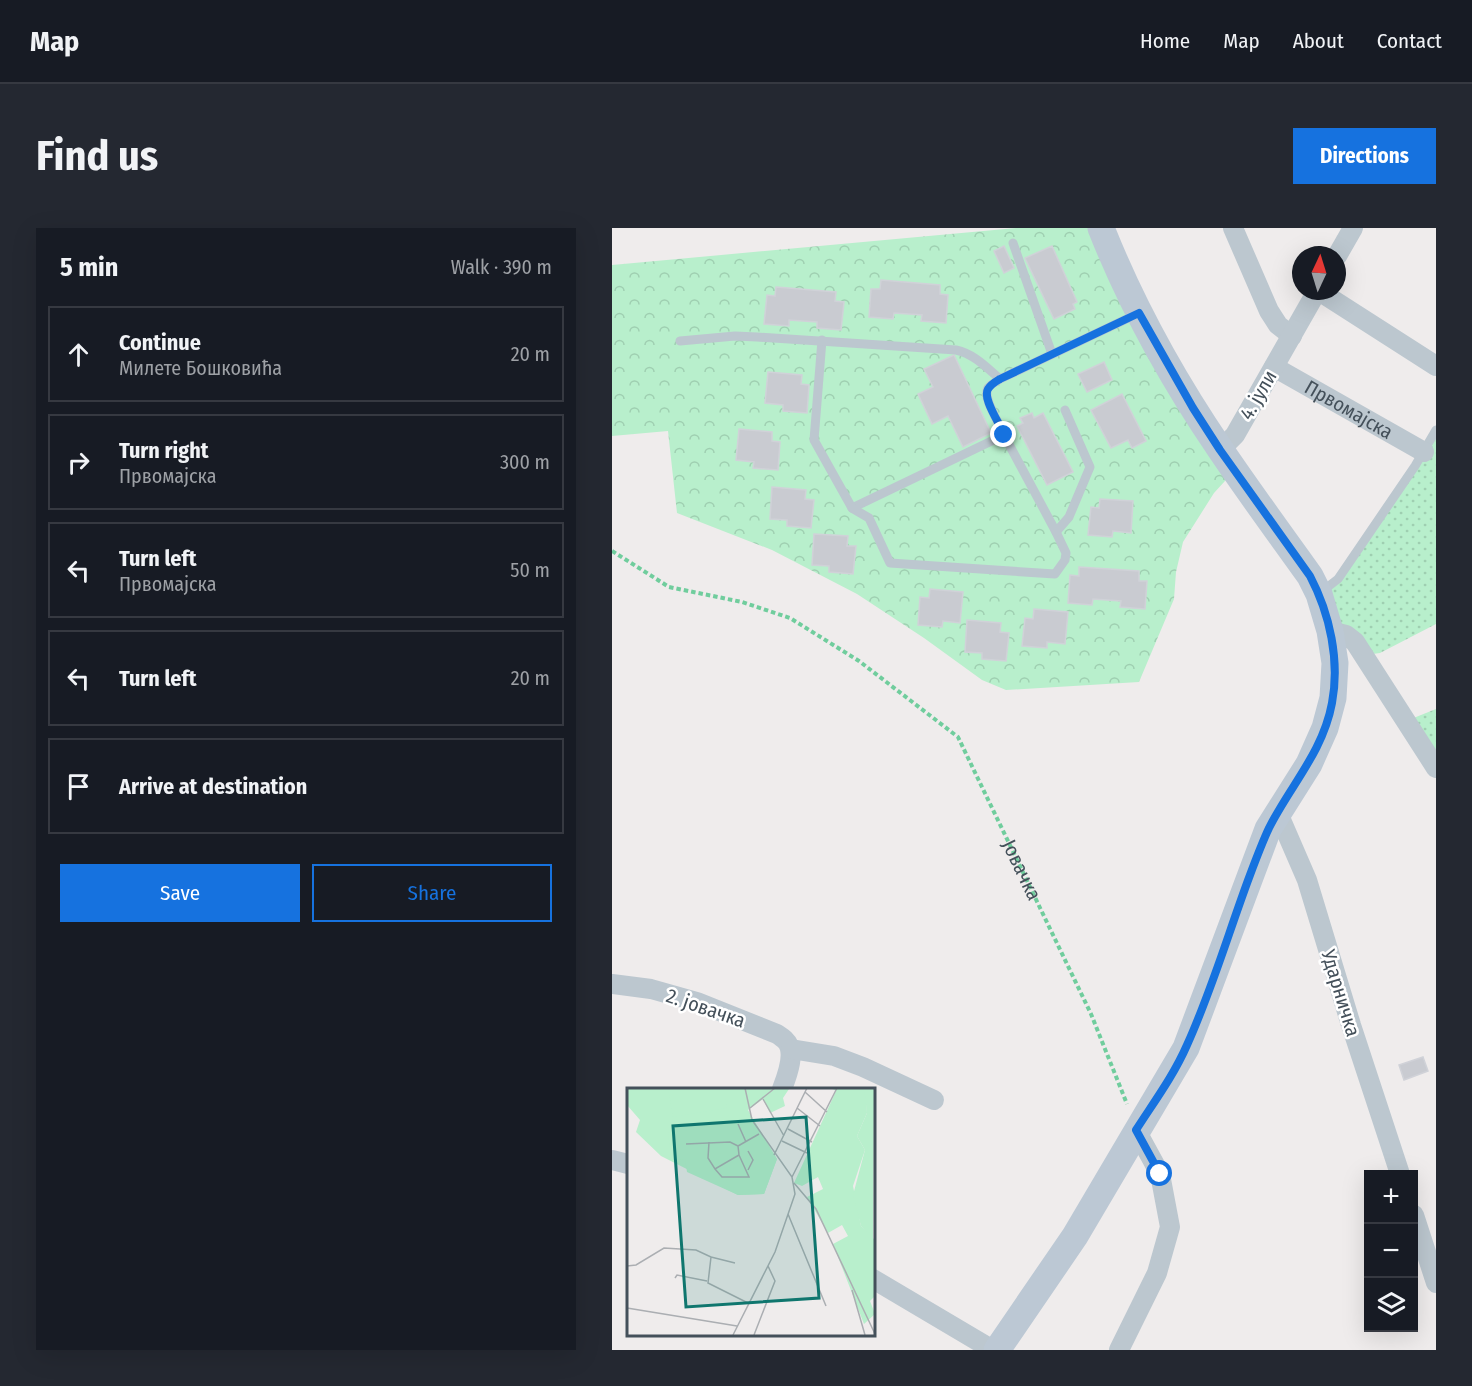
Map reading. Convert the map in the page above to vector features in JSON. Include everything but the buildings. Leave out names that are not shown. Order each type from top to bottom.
[{"type":"main road","points":[[995,1350],[1075,1236],[1186,1048],[1268,829],[1314,754],[1329,714],[1335,678],[1330,631],[1319,594],[1310,576],[1220,450],[1193,408],[1139,313],[1116,266],[1101,228]]},
{"type":"street","points":[[1233,228],[1269,311],[1278,325],[1292,336]]},
{"type":"street","points":[[1343,246],[1353,228]]},
{"type":"street","name":"4. јули","points":[[1220,450],[1235,435],[1313,300]]},
{"type":"street","points":[[1332,300],[1436,366]]},
{"type":"street","name":"Првомајска","points":[[1274,367],[1424,452]]},
{"type":"street","points":[[1330,631],[1346,635],[1355,642],[1436,768]]},
{"type":"street","name":"Ударничка","points":[[1278,813],[1307,880],[1399,1170]]},
{"type":"street","name":"2. јовачка","points":[[612,984],[651,989],[697,1002],[777,1034],[787,1041],[790,1049]]},
{"type":"street","points":[[782,1088],[790,1049],[834,1056],[934,1100]]},
{"type":"street","points":[[1119,1350],[1157,1273],[1170,1227],[1160,1174],[1136,1130]]},
{"type":"street","points":[[612,1160],[627,1164]]},
{"type":"street","points":[[1416,1224],[1436,1283]]},
{"type":"street","points":[[874,1280],[995,1350]]},
{"type":"lane","points":[[1013,243],[1052,354]]},
{"type":"lane","points":[[822,340],[814,440],[852,508],[869,518],[890,564],[1056,574],[1065,560],[1066,553],[1004,435],[987,399],[986,391],[1000,379],[1139,313]]},
{"type":"lane","points":[[680,340],[735,336],[923,347],[965,352],[976,358],[1000,379]]},
{"type":"lane","points":[[1056,532],[1069,517],[1090,467],[1065,410]]},
{"type":"lane","points":[[1319,594],[1338,579],[1424,452],[1436,430]]},
{"type":"lane","points":[[852,508],[1004,435]]},
{"type":"path","name":"Јовачка","points":[[612,551],[669,587],[742,602],[790,618],[859,661],[958,737],[1091,1014],[1124,1094],[1136,1130]]},
{"type":"green space","points":[[1016,228],[1101,228],[1235,470],[1214,493],[1183,542],[1176,572],[1174,599],[1139,682],[1006,690],[982,680],[857,594],[772,550],[677,513],[668,431],[612,436],[612,265]]},
{"type":"green space","points":[[1436,430],[1436,624],[1380,653],[1365,655],[1330,631],[1328,588]]},
{"type":"green space","points":[[1436,709],[1436,768],[1406,721]]},
{"type":"route","points":[[1004,435],[987,399],[986,391],[991,385],[1139,313],[1193,408],[1220,450],[1310,576],[1319,594],[1330,631],[1335,678],[1333,698],[1325,728],[1309,764],[1268,829],[1186,1048],[1136,1130],[1160,1174]]}]
